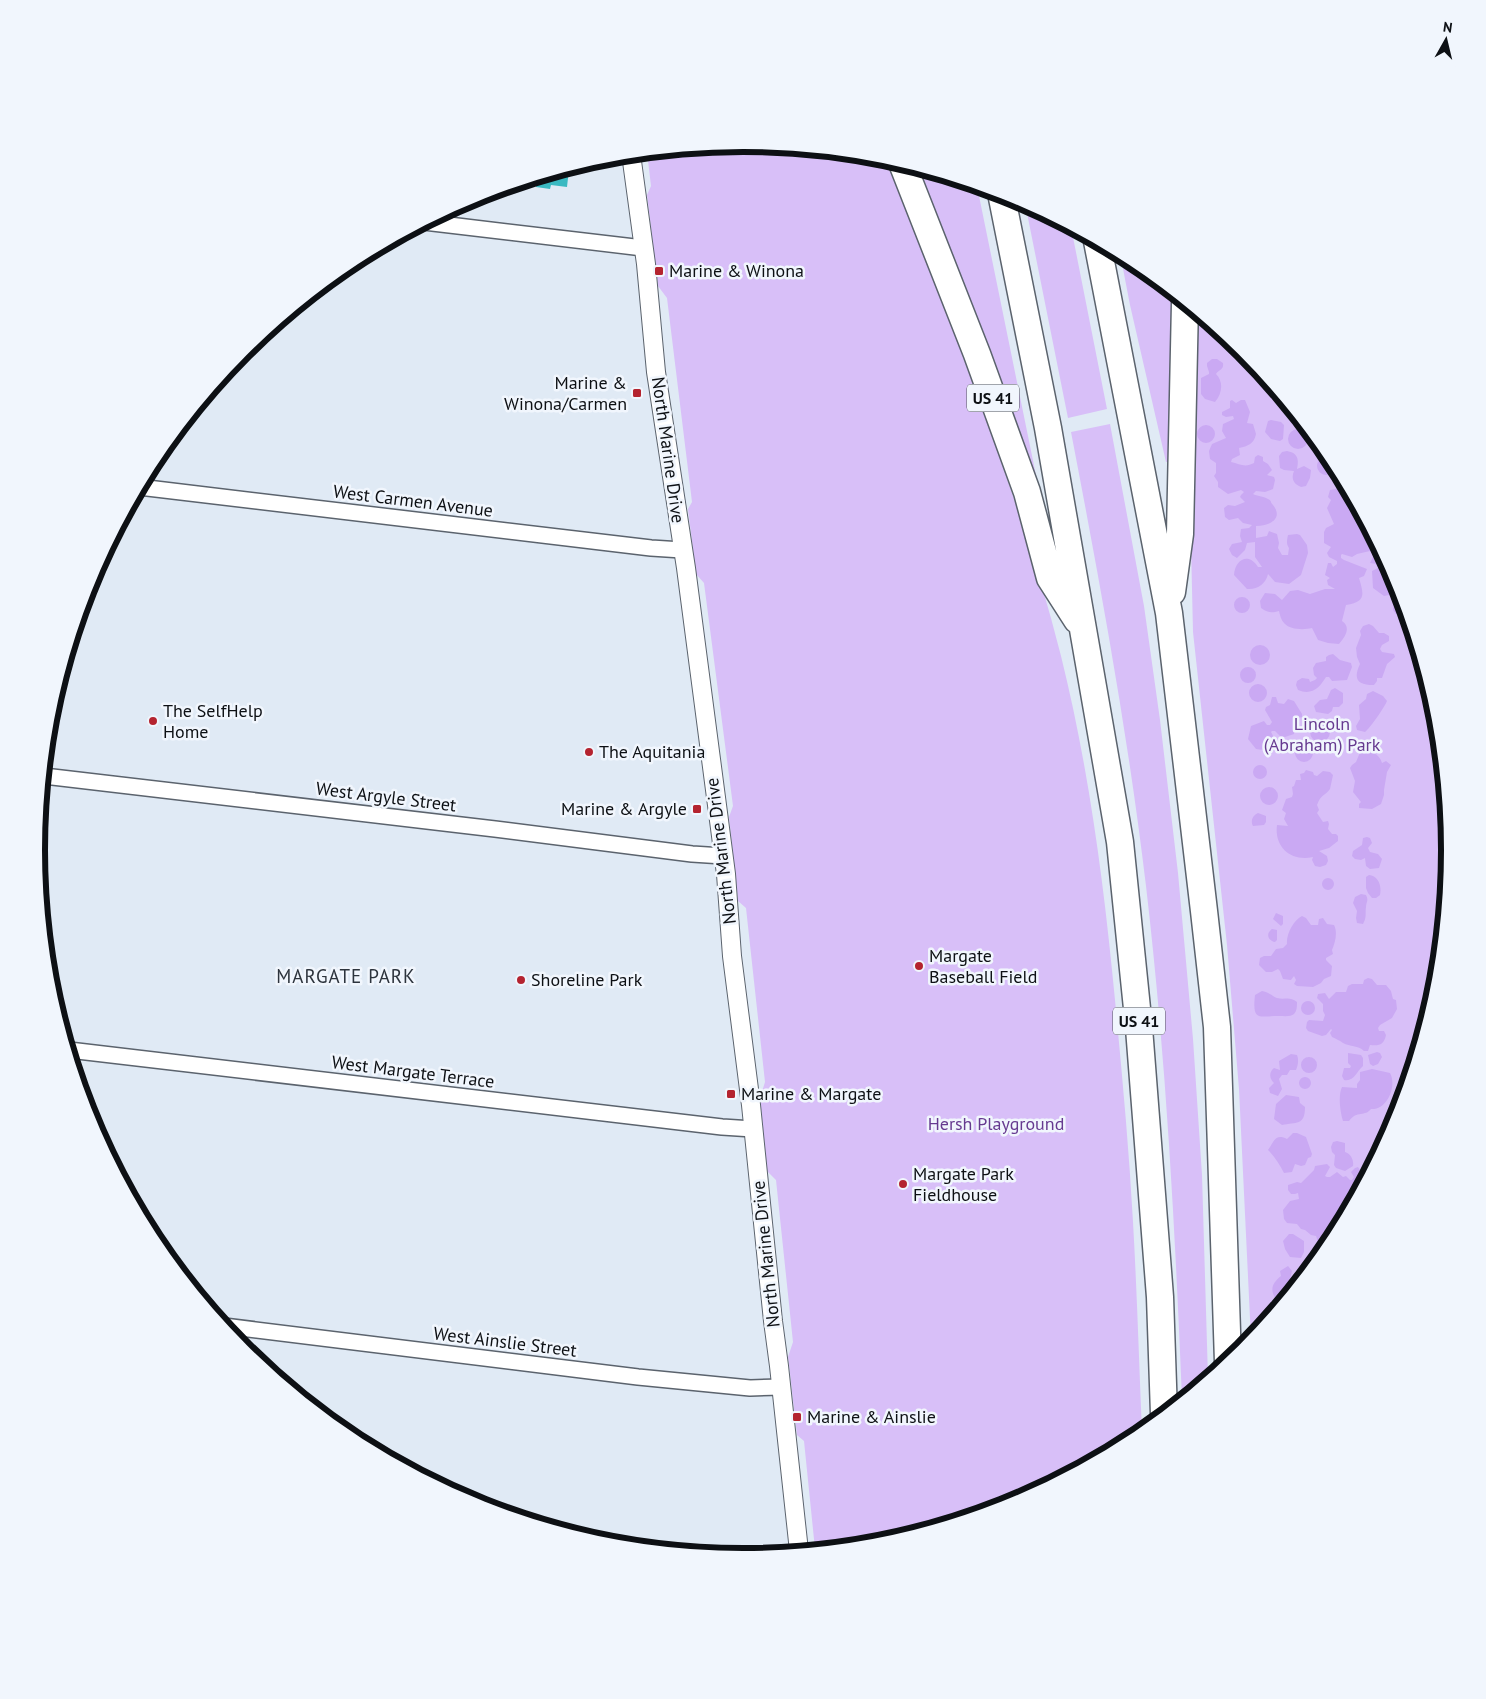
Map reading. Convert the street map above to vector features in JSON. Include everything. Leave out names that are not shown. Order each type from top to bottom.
[{"type":"highway","name":"US 41","points":[[905,171],[977,354],[1027,492],[1050,578],[1084,631],[1122,852],[1139,1028],[1159,1277],[1164,1406]]},
{"type":"highway","points":[[1003,202],[1048,428],[1084,631]]},
{"type":"highway","points":[[1099,249],[1169,613],[1217,1027],[1228,1352]]},
{"type":"highway","points":[[1169,613],[1180,534],[1185,310]]},
{"type":"street","name":"North Marine Drive","points":[[631,161],[643,248],[656,372],[723,856],[732,956],[753,1129],[772,1321],[798,1545]]},
{"type":"street","points":[[434,223],[643,248]]},
{"type":"street","name":"West Carmen Avenue","points":[[147,488],[364,515],[682,550]]},
{"type":"street","name":"West Argyle Street","points":[[49,777],[515,831],[692,854],[723,856]]},
{"type":"street","name":"West Margate Terrace","points":[[75,1051],[525,1105],[753,1129]]},
{"type":"street","name":"West Ainslie Street","points":[[234,1327],[638,1377],[750,1388],[781,1387]]},
{"type":"green space","name":"Hersh Playground","points":[[697,153],[789,153],[834,157],[894,168],[1002,464],[1040,579],[1061,656],[1080,741],[1100,870],[1111,957],[1127,1139],[1142,1422],[1092,1454],[1052,1476],[1010,1494],[924,1524],[834,1542],[814,1544],[804,1441],[797,1435],[788,1357],[793,1342],[776,1180],[767,1171],[760,1098],[765,1082],[746,908],[738,901],[729,817],[733,806],[704,583],[696,574],[688,509],[692,502],[667,298],[658,286],[647,195],[651,186],[648,158]]},
{"type":"green space","points":[[920,174],[978,193],[1039,490]]},
{"type":"green space","points":[[1027,212],[1072,234],[1107,409],[1068,418]]},
{"type":"green space","points":[[1122,263],[1171,298],[1171,461],[1166,462]]},
{"type":"green space","name":"Lincoln (Abraham) Park","points":[[1192,316],[1237,356],[1268,389],[1297,425],[1323,462],[1369,541],[1388,582],[1404,625],[1417,669],[1428,713],[1440,804],[1440,895],[1435,941],[1428,986],[1404,1074],[1388,1117],[1347,1199],[1297,1274],[1251,1329],[1239,1089],[1227,945],[1193,632],[1191,546]]},
{"type":"green space","points":[[1212,359],[1217,359],[1223,363],[1222,368],[1216,374],[1219,377],[1221,388],[1215,402],[1205,399],[1201,394],[1201,378],[1209,374],[1207,363]]},
{"type":"green space","points":[[1232,400],[1236,403],[1245,400],[1250,412],[1247,423],[1253,424],[1256,434],[1250,444],[1239,448],[1240,455],[1232,459],[1231,462],[1248,465],[1254,463],[1255,457],[1258,455],[1263,457],[1263,461],[1272,470],[1267,475],[1274,477],[1275,480],[1273,489],[1265,492],[1256,491],[1253,494],[1270,501],[1277,514],[1274,521],[1266,525],[1256,526],[1256,538],[1267,536],[1269,531],[1277,534],[1278,548],[1282,555],[1288,555],[1288,535],[1300,535],[1307,545],[1308,553],[1301,575],[1289,584],[1275,582],[1268,574],[1260,586],[1247,589],[1234,575],[1237,565],[1243,559],[1251,560],[1258,567],[1262,567],[1255,557],[1255,542],[1247,543],[1245,550],[1237,558],[1232,555],[1229,549],[1232,544],[1242,542],[1240,536],[1241,529],[1249,528],[1252,525],[1243,523],[1238,518],[1229,520],[1225,517],[1224,508],[1228,505],[1235,506],[1245,502],[1240,497],[1244,492],[1241,490],[1228,494],[1218,487],[1218,482],[1214,476],[1216,473],[1216,463],[1210,459],[1209,451],[1212,444],[1226,438],[1222,431],[1223,424],[1234,419],[1233,416],[1226,417],[1222,415],[1222,412],[1230,408],[1230,401]]},
{"type":"green space","points":[[1268,421],[1281,422],[1284,425],[1283,439],[1280,441],[1271,439],[1265,432]]},
{"type":"green space","points":[[1110,424],[1144,606],[1178,873],[1193,1039],[1202,1175],[1208,1370],[1182,1392],[1169,1142],[1146,886],[1122,715],[1071,432]]},
{"type":"green space","points":[[1206,425],[1212,428],[1215,434],[1212,440],[1206,443],[1200,440],[1197,434],[1200,428]]},
{"type":"green space","points":[[1298,429],[1308,440],[1305,446],[1298,449],[1291,446],[1288,439],[1291,432]]},
{"type":"green space","points":[[1287,451],[1296,455],[1297,469],[1304,466],[1311,470],[1306,486],[1298,486],[1294,482],[1294,471],[1280,468],[1279,456],[1282,452]]},
{"type":"green space","points":[[1320,460],[1330,473],[1326,475],[1320,472],[1317,466]]},
{"type":"green space","points":[[1338,486],[1369,541],[1391,591],[1389,595],[1384,596],[1373,588],[1372,571],[1378,568],[1376,564],[1370,563],[1374,555],[1370,551],[1352,557],[1341,555],[1341,558],[1344,560],[1367,569],[1364,576],[1359,578],[1362,597],[1353,604],[1346,605],[1342,621],[1347,629],[1344,638],[1339,644],[1318,640],[1312,628],[1297,629],[1290,627],[1282,620],[1279,611],[1266,611],[1261,608],[1260,601],[1265,593],[1275,594],[1282,600],[1290,591],[1298,590],[1310,594],[1325,589],[1335,589],[1328,585],[1327,580],[1330,578],[1325,575],[1328,563],[1331,563],[1333,567],[1337,564],[1337,561],[1329,557],[1327,553],[1331,547],[1324,543],[1324,532],[1326,528],[1334,524],[1327,508],[1331,500],[1328,497],[1330,490],[1336,489]]},
{"type":"green space","points":[[1239,597],[1245,597],[1250,602],[1248,611],[1239,613],[1234,608],[1234,602]]},
{"type":"green space","points":[[1396,602],[1401,617],[1393,610]]},
{"type":"green space","points":[[1369,624],[1379,633],[1389,636],[1389,641],[1382,645],[1380,649],[1382,652],[1394,654],[1395,657],[1387,664],[1382,678],[1377,678],[1374,685],[1364,684],[1357,677],[1360,664],[1356,648],[1361,635],[1360,631],[1363,626]]},
{"type":"green space","points":[[1260,645],[1267,648],[1270,655],[1267,662],[1260,665],[1253,662],[1250,655],[1253,648]]},
{"type":"green space","points":[[1333,654],[1340,660],[1351,663],[1352,667],[1347,680],[1332,681],[1329,677],[1326,677],[1315,690],[1303,692],[1298,690],[1297,681],[1302,678],[1309,679],[1310,682],[1315,680],[1317,678],[1314,675],[1313,668],[1316,663],[1326,661],[1326,657]]},
{"type":"green space","points":[[1245,667],[1251,667],[1256,672],[1254,681],[1245,683],[1240,678],[1240,672]]},
{"type":"green space","points":[[1258,684],[1264,687],[1267,693],[1264,699],[1258,702],[1252,699],[1249,693],[1252,687]]},
{"type":"green space","points":[[1335,688],[1343,693],[1343,703],[1339,707],[1333,707],[1332,711],[1328,714],[1316,712],[1314,706],[1320,700],[1327,699],[1331,690]]},
{"type":"green space","points":[[1373,691],[1383,696],[1387,701],[1365,732],[1357,730],[1356,726],[1360,719],[1359,705],[1366,699],[1367,694]]},
{"type":"green space","points":[[1272,697],[1276,697],[1278,703],[1284,704],[1288,699],[1294,701],[1302,717],[1296,719],[1294,734],[1285,737],[1272,731],[1274,745],[1265,750],[1256,749],[1248,739],[1251,726],[1264,721],[1267,725],[1270,725],[1272,722],[1265,710],[1270,705]]},
{"type":"green space","points":[[1320,722],[1327,725],[1330,732],[1327,739],[1320,742],[1313,739],[1310,732],[1313,725]]},
{"type":"green space","points":[[1304,744],[1310,747],[1313,753],[1310,759],[1304,762],[1298,759],[1295,753],[1298,747]]},
{"type":"green space","points":[[1361,750],[1374,753],[1382,763],[1386,761],[1391,765],[1387,772],[1381,804],[1372,809],[1359,808],[1361,802],[1353,792],[1355,781],[1350,768],[1356,762]]},
{"type":"green space","points":[[1257,765],[1263,765],[1267,772],[1263,779],[1257,779],[1253,775],[1253,769]]},
{"type":"green space","points":[[1306,770],[1313,772],[1317,776],[1323,771],[1330,772],[1333,775],[1330,789],[1317,805],[1319,810],[1317,813],[1323,822],[1328,821],[1328,829],[1332,834],[1338,836],[1338,841],[1329,848],[1319,851],[1327,856],[1328,861],[1326,865],[1320,867],[1315,866],[1312,860],[1313,857],[1305,858],[1291,855],[1281,846],[1278,840],[1277,825],[1288,826],[1284,819],[1286,813],[1282,810],[1286,799],[1292,797],[1292,787],[1296,780],[1301,780],[1300,774]]},
{"type":"green space","points":[[1269,787],[1275,790],[1278,796],[1275,802],[1269,805],[1263,802],[1260,796],[1263,790]]},
{"type":"green space","points":[[1258,813],[1266,816],[1266,822],[1264,825],[1253,826],[1252,818]]},
{"type":"green space","points":[[1363,838],[1370,838],[1372,843],[1368,848],[1370,852],[1378,854],[1382,859],[1379,868],[1370,869],[1366,866],[1365,858],[1361,860],[1355,859],[1352,856],[1353,851],[1362,845]]},
{"type":"green space","points":[[1369,875],[1375,877],[1380,885],[1380,895],[1376,898],[1372,898],[1366,888],[1366,877]]},
{"type":"green space","points":[[1330,878],[1333,879],[1333,889],[1326,890],[1323,889],[1322,882],[1323,879]]},
{"type":"green space","points":[[1361,894],[1366,895],[1367,899],[1363,924],[1357,923],[1357,911],[1353,903],[1355,897]]},
{"type":"green space","points":[[1276,913],[1283,916],[1283,924],[1281,926],[1273,919]]},
{"type":"green space","points":[[1302,916],[1311,925],[1318,925],[1319,919],[1323,918],[1327,924],[1334,925],[1336,931],[1332,950],[1333,954],[1326,958],[1332,966],[1331,976],[1313,987],[1297,986],[1294,984],[1296,980],[1294,976],[1291,980],[1283,979],[1278,969],[1266,972],[1259,965],[1260,958],[1271,956],[1276,949],[1283,948],[1287,944],[1291,928]]},
{"type":"green space","points":[[1272,929],[1277,930],[1277,940],[1275,942],[1270,940],[1268,936]]},
{"type":"green space","points":[[1372,979],[1377,985],[1386,985],[1391,991],[1393,999],[1396,1000],[1397,1009],[1392,1018],[1378,1028],[1379,1031],[1384,1031],[1386,1035],[1382,1043],[1370,1045],[1368,1051],[1364,1051],[1332,1037],[1331,1029],[1326,1035],[1322,1036],[1308,1031],[1306,1028],[1309,1020],[1323,1021],[1325,1015],[1323,1004],[1317,998],[1318,994],[1325,993],[1329,999],[1336,992],[1346,992],[1348,986],[1352,984],[1363,984],[1364,980]]},
{"type":"green space","points":[[1262,991],[1277,998],[1290,999],[1297,1002],[1295,1013],[1287,1016],[1258,1016],[1254,1004],[1255,995]]},
{"type":"green space","points":[[1305,1001],[1311,1001],[1315,1008],[1311,1015],[1305,1015],[1301,1011],[1301,1005]]},
{"type":"green space","points":[[1377,1052],[1382,1057],[1378,1064],[1373,1066],[1370,1064],[1368,1055]]},
{"type":"green space","points":[[1348,1053],[1361,1055],[1363,1066],[1353,1078],[1344,1080],[1342,1076],[1344,1068],[1350,1068],[1351,1066],[1348,1063]]},
{"type":"green space","points":[[1291,1054],[1298,1057],[1296,1070],[1290,1070],[1287,1075],[1282,1075],[1279,1079],[1282,1089],[1278,1096],[1270,1093],[1269,1088],[1274,1083],[1270,1077],[1271,1071],[1274,1068],[1280,1070],[1279,1061]]},
{"type":"green space","points":[[1306,1057],[1312,1057],[1317,1062],[1315,1071],[1306,1073],[1301,1068],[1301,1062]]},
{"type":"green space","points":[[1372,1069],[1390,1073],[1392,1090],[1390,1096],[1377,1108],[1355,1116],[1349,1121],[1343,1121],[1340,1104],[1342,1087],[1357,1088],[1360,1072]]},
{"type":"green space","points":[[1305,1077],[1311,1083],[1305,1089],[1299,1083]]},
{"type":"green space","points":[[1286,1095],[1299,1097],[1300,1103],[1305,1107],[1305,1113],[1299,1122],[1282,1125],[1274,1119],[1276,1104]]},
{"type":"green space","points":[[1293,1133],[1306,1137],[1312,1154],[1305,1165],[1295,1164],[1292,1172],[1284,1173],[1268,1150],[1277,1138],[1283,1137],[1287,1139]]},
{"type":"green space","points":[[1333,1142],[1345,1143],[1345,1152],[1352,1159],[1353,1166],[1345,1171],[1336,1168],[1334,1165],[1335,1155],[1331,1147]]},
{"type":"green space","points":[[1327,1164],[1330,1167],[1325,1176],[1327,1177],[1337,1172],[1343,1177],[1346,1176],[1352,1180],[1354,1177],[1351,1172],[1355,1168],[1358,1167],[1361,1172],[1319,1242],[1316,1236],[1301,1229],[1297,1224],[1287,1223],[1284,1219],[1283,1210],[1290,1201],[1299,1199],[1298,1193],[1291,1194],[1288,1190],[1288,1185],[1297,1182],[1301,1183],[1314,1170],[1315,1166]]},
{"type":"green space","points":[[1289,1234],[1293,1234],[1304,1241],[1304,1252],[1301,1258],[1290,1257],[1285,1249],[1283,1241]]},
{"type":"green space","points":[[1288,1266],[1292,1271],[1291,1282],[1277,1299],[1272,1290],[1275,1281],[1281,1276],[1280,1271]]},
{"type":"water","points":[[568,174],[567,187],[551,185],[550,189],[536,187],[536,183]]},
{"type":"place","name":"Marine & Winona","points":[[659,271]]},
{"type":"place","name":"Marine & Winona/Carmen","points":[[637,393]]},
{"type":"place","name":"The SelfHelp Home","points":[[153,721]]},
{"type":"place","name":"The Aquitania","points":[[589,752]]},
{"type":"place","name":"Marine & Argyle","points":[[697,809]]},
{"type":"place","name":"Margate Baseball Field","points":[[919,966]]},
{"type":"place","name":"Shoreline Park","points":[[521,980]]},
{"type":"place","name":"Marine & Margate","points":[[731,1094]]},
{"type":"place","name":"Margate Park Fieldhouse","points":[[903,1184]]},
{"type":"place","name":"Marine & Ainslie","points":[[797,1417]]},
{"type":"district","name":"MARGATE PARK","points":[[346,976]]}]
